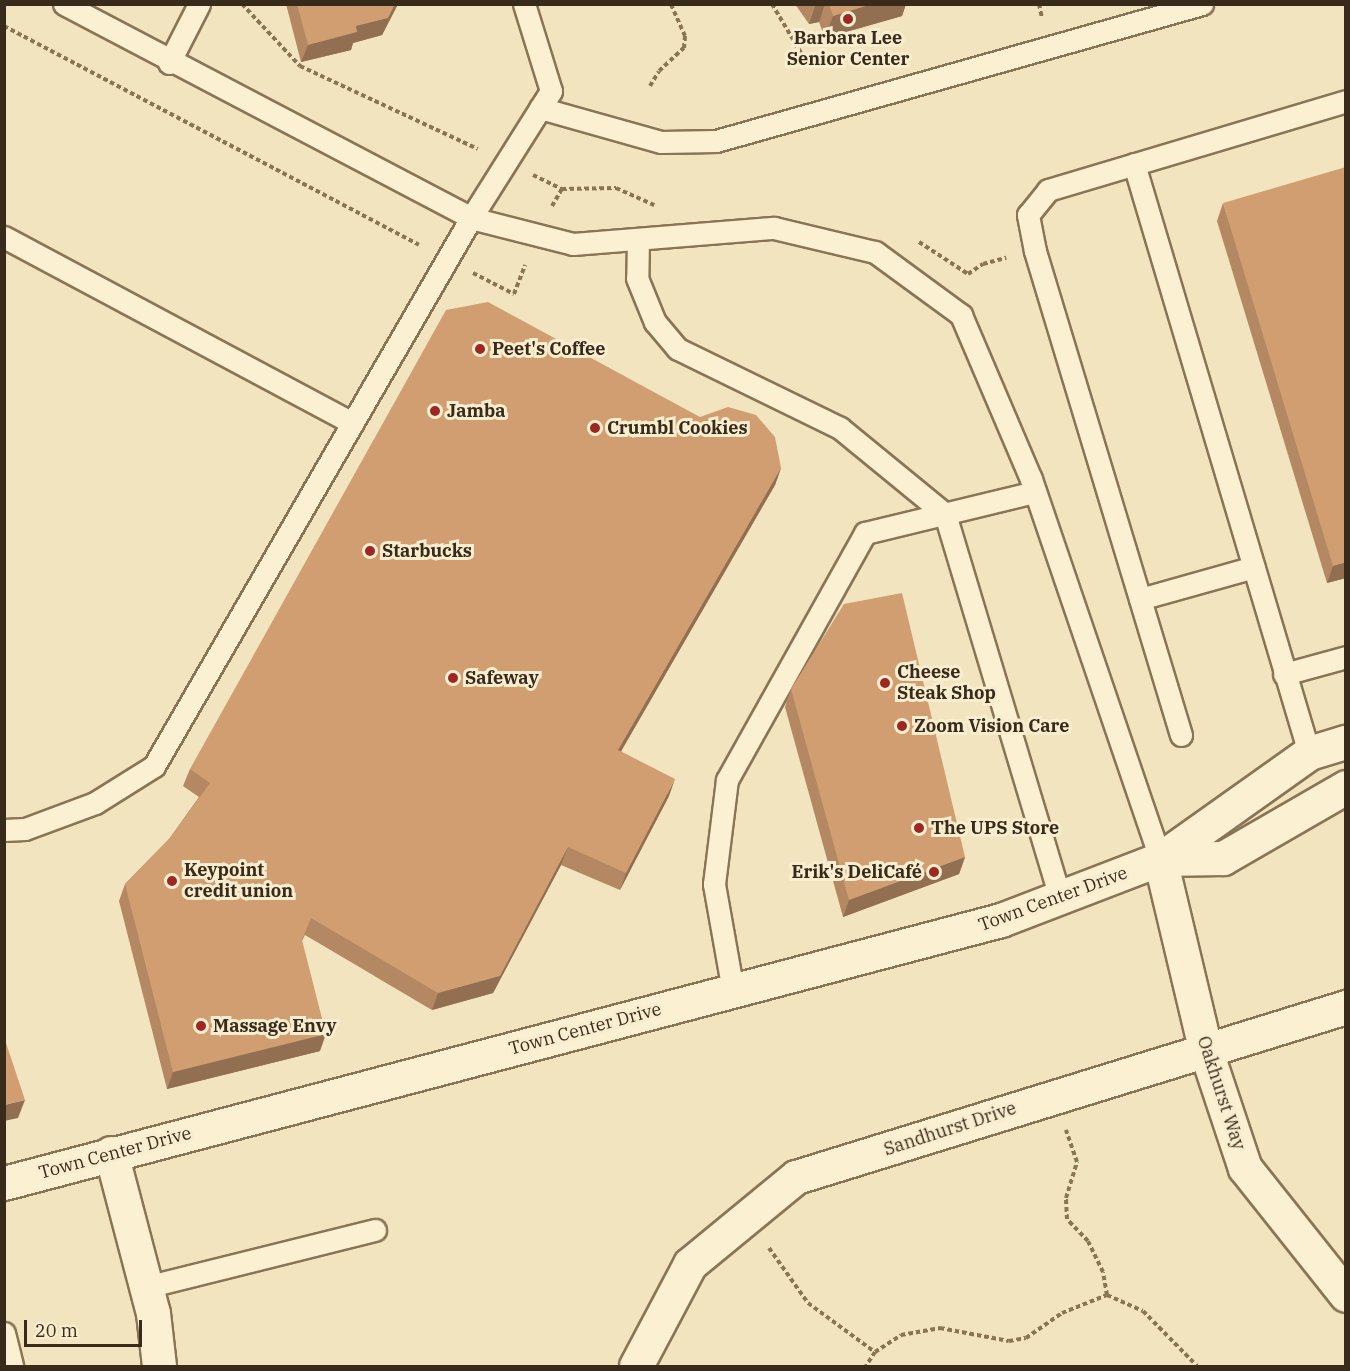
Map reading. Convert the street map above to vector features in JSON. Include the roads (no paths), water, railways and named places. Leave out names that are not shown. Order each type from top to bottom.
[{"type":"street","name":"Town Center Drive","points":[[4,1183],[1001,920],[1160,860],[1309,753],[1346,742]]},
{"type":"street","name":"Town Center Drive","points":[[1160,860],[1223,858],[1346,788]]},
{"type":"street","name":"Oakhurst Way","points":[[1160,860],[1205,1048],[1245,1168],[1346,1295]]},
{"type":"street","name":"Sandhurst Drive","points":[[636,1366],[690,1264],[796,1177],[1205,1048],[1297,1024],[1346,1007]]},
{"type":"street","points":[[111,1153],[146,1287],[159,1366]]},
{"type":"lane","points":[[64,4],[168,63],[471,218],[573,244],[774,228],[875,252],[961,315],[1035,492],[1160,860]]},
{"type":"lane","points":[[168,63],[199,4]]},
{"type":"lane","points":[[4,830],[26,829],[95,803],[154,766],[449,260],[471,218],[551,92],[524,4]]},
{"type":"lane","points":[[540,108],[661,142],[716,141],[1164,10],[1202,4]]},
{"type":"lane","points":[[1181,735],[1035,251],[1028,215],[1048,190],[1346,101]]},
{"type":"lane","points":[[1134,164],[1309,753]]},
{"type":"lane","points":[[4,237],[353,423]]},
{"type":"lane","points":[[638,239],[637,278],[655,322],[678,349],[840,428],[945,514],[1060,897]]},
{"type":"lane","points":[[733,991],[714,884],[727,780],[865,533],[1035,492]]},
{"type":"lane","points":[[1140,599],[1254,567]]},
{"type":"lane","points":[[1284,674],[1346,657]]},
{"type":"lane","points":[[146,1287],[375,1230]]},
{"type":"lane","points":[[4,1333],[12,1366]]},
{"type":"place","name":"Barbara Lee Senior Center","points":[[848,19]]},
{"type":"place","name":"Peet's Coffee","points":[[480,349]]},
{"type":"place","name":"Jamba","points":[[435,411]]},
{"type":"place","name":"Crumbl Cookies","points":[[595,428]]},
{"type":"place","name":"Starbucks","points":[[370,551]]},
{"type":"place","name":"Safeway","points":[[453,678]]},
{"type":"place","name":"Cheese Steak Shop","points":[[885,683]]},
{"type":"place","name":"Zoom Vision Care","points":[[902,726]]},
{"type":"place","name":"The UPS Store","points":[[919,828]]},
{"type":"place","name":"Erik's DeliCafé","points":[[934,872]]},
{"type":"place","name":"Keypoint credit union","points":[[172,881]]},
{"type":"place","name":"Massage Envy","points":[[201,1026]]}]
